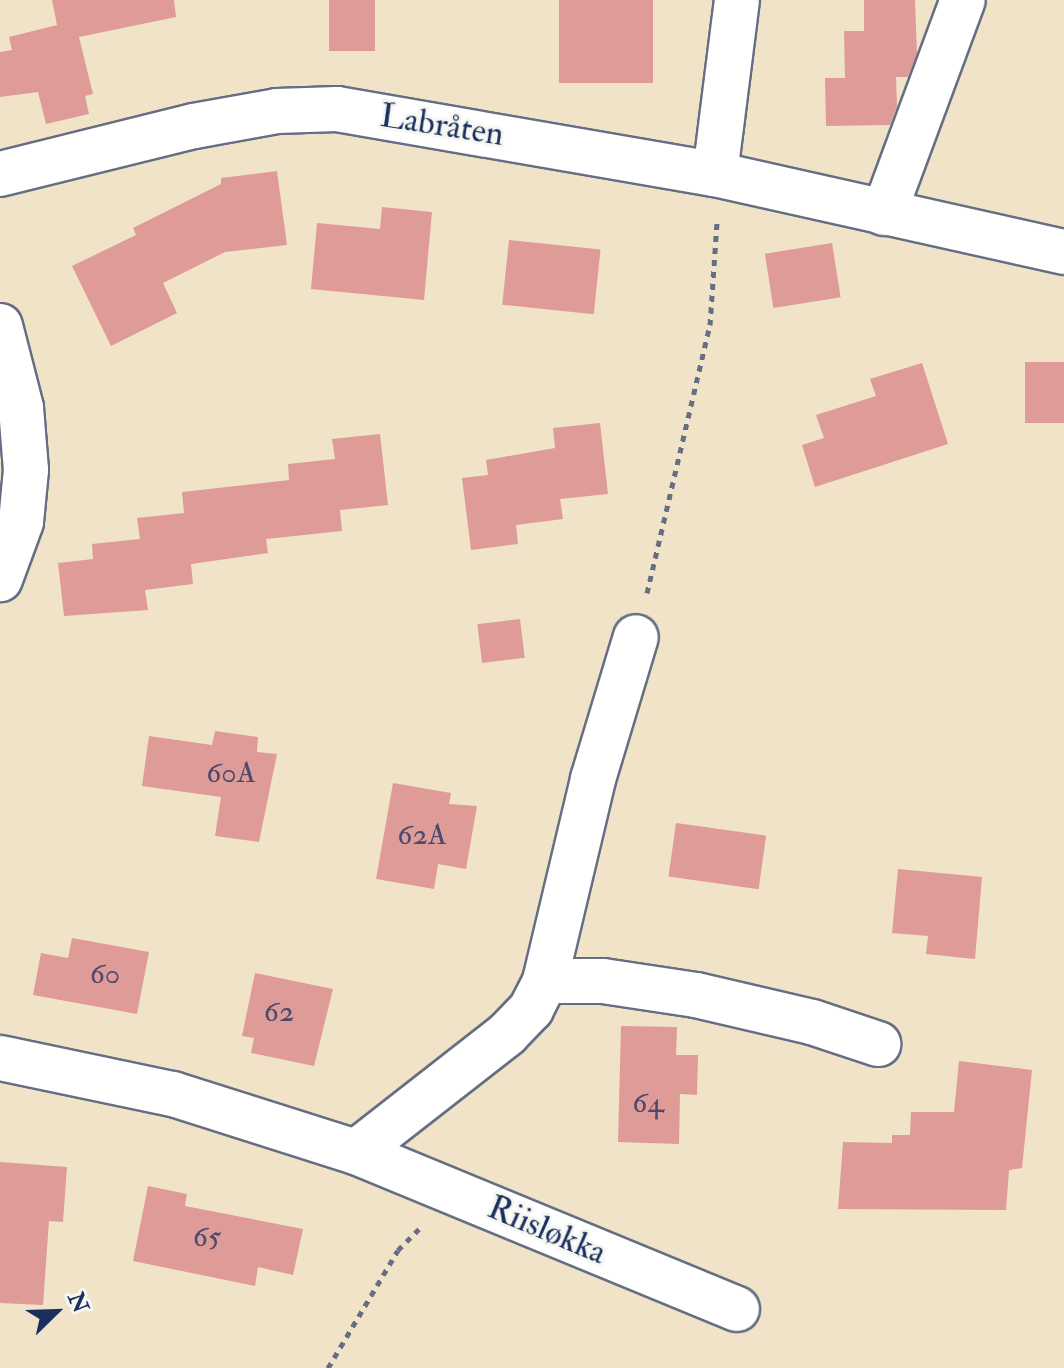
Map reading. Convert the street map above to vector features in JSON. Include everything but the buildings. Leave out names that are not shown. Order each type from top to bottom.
[{"type":"street","points":[[715,174],[737,0]]},
{"type":"street","points":[[884,213],[963,0]]},
{"type":"street","name":"Labråten","points":[[0,174],[194,126],[277,111],[337,109],[715,174],[1064,252]]},
{"type":"street","points":[[0,326],[21,408],[26,470],[21,522],[0,579]]},
{"type":"street","points":[[356,1152],[507,1034],[531,1009],[545,981],[593,779],[636,637]]},
{"type":"street","points":[[545,981],[603,981],[696,995],[812,1022],[878,1044]]},
{"type":"street","name":"Riisløkka","points":[[0,1058],[173,1094],[356,1152],[737,1309]]},
{"type":"path","points":[[636,637],[710,325],[718,239],[715,174]]},
{"type":"path","points":[[328,1368],[398,1250],[458,1193]]}]
